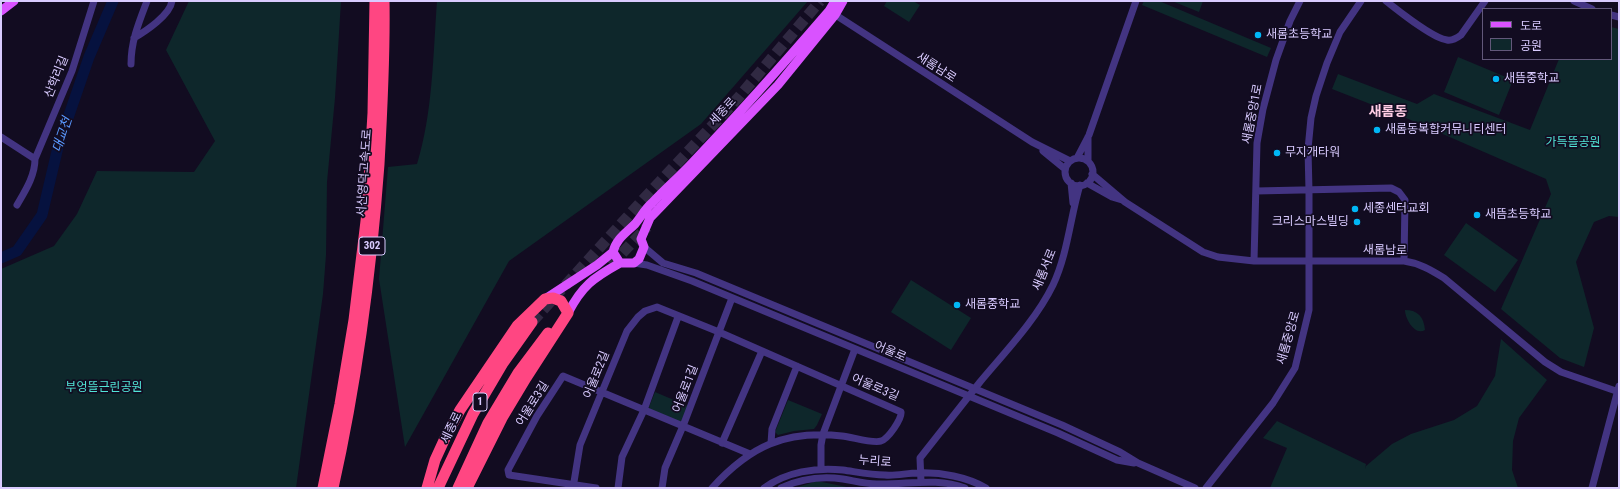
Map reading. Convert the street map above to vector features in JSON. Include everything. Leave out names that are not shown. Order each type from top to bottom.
[{"type":"highway","name":"서산영덕고속도로","points":[[323,488],[340,404],[354,320],[366,213],[373,113],[375,1]]},
{"type":"highway","name":"서산영덕고속도로","points":[[333,488],[350,403],[364,320],[373,235],[382,111],[384,1]]},
{"type":"highway","points":[[427,488],[435,460],[460,410],[517,326],[546,298],[561,301],[568,313],[502,418],[467,488]]},
{"type":"highway","name":"세종로","points":[[438,488],[473,414],[503,363],[532,322]]},
{"type":"highway","name":"1","points":[[458,488],[488,423],[518,373],[548,333]]},
{"type":"main road","points":[[1,11],[14,1]]},
{"type":"main road","name":"세종로","points":[[634,263],[639,259],[646,225],[656,210],[778,85],[832,13],[835,1]]},
{"type":"main road","name":"세종로","points":[[546,298],[597,265],[613,252],[614,244],[644,214],[650,204],[692,164],[843,1]]},
{"type":"main road","points":[[624,235],[631,235],[642,243]]},
{"type":"main road","points":[[613,252],[620,263]]},
{"type":"main road","points":[[568,313],[582,290],[591,280],[620,263],[634,263]]},
{"type":"street","name":"산학리길","points":[[16,205],[32,178],[35,167],[35,159],[72,71],[94,1]]},
{"type":"street","points":[[131,64],[131,50],[134,38],[147,1]]},
{"type":"street","points":[[134,38],[166,14],[172,1]]},
{"type":"street","points":[[1083,184],[1072,183],[1066,177],[1065,169],[1070,161],[1077,158],[1088,135],[1136,1]]},
{"type":"street","name":"새롬중앙1로","points":[[1254,261],[1257,143],[1265,102],[1284,37],[1300,1]]},
{"type":"street","name":"새롬중앙로","points":[[1206,488],[1273,402],[1295,368],[1309,310],[1308,261],[1310,191],[1308,149],[1311,118],[1316,96],[1327,63],[1340,32],[1360,1]]},
{"type":"street","points":[[1386,1],[1429,32],[1447,40],[1456,39],[1461,35],[1485,1]]},
{"type":"street","points":[[1574,1],[1590,8]]},
{"type":"street","name":"새롬남로","points":[[832,13],[1032,142],[1070,161]]},
{"type":"street","points":[[1073,208],[1083,184],[1092,174],[1091,165],[1088,162],[1088,135]]},
{"type":"street","points":[[1,137],[35,159]]},
{"type":"street","name":"새롬남로","points":[[1032,142],[1065,169]]},
{"type":"street","points":[[1077,158],[1088,162]]},
{"type":"street","name":"새롬남로","points":[[1092,174],[1126,202],[1203,252],[1218,257],[1254,261],[1414,262],[1444,278],[1545,362],[1562,372],[1618,390]]},
{"type":"street","points":[[1072,183],[1073,208]]},
{"type":"street","name":"새롬남로","points":[[1083,184],[1126,202]]},
{"type":"street","points":[[1256,191],[1391,188],[1399,192],[1405,200],[1404,261]]},
{"type":"street","name":"새롬서로","points":[[921,482],[920,458],[1044,302],[1053,285],[1063,258],[1073,208]]},
{"type":"street","name":"어울로","points":[[642,243],[663,263],[696,273],[1084,435],[1120,452],[1138,463],[1195,488]]},
{"type":"street","name":"어울로","points":[[634,263],[655,268],[692,281],[1117,460],[1138,463]]},
{"type":"street","name":"어울로1길","points":[[662,488],[665,468],[683,426],[732,298]]},
{"type":"street","name":"어울로2길","points":[[574,487],[580,446],[603,393],[627,331],[638,317],[646,311],[657,307],[678,317],[719,332]]},
{"type":"street","points":[[618,488],[622,457],[644,410],[678,317]]},
{"type":"street","name":"어울로3길","points":[[712,488],[733,467],[750,454],[771,443],[802,436],[823,434],[853,437],[879,442],[885,440],[901,417],[901,412],[898,410],[719,332]]},
{"type":"street","points":[[840,385],[855,349]]},
{"type":"street","points":[[722,443],[762,351]]},
{"type":"street","points":[[771,443],[772,430],[797,366]]},
{"type":"street","name":"어울로3길","points":[[596,488],[574,487],[509,475],[508,470],[537,416],[564,376],[750,454]]},
{"type":"street","name":"어울로3길","points":[[823,434],[840,385]]},
{"type":"street","points":[[1592,488],[1618,390]]},
{"type":"street","points":[[821,469],[821,445],[823,434]]},
{"type":"street","name":"누리로","points":[[764,488],[775,480],[793,474],[821,469],[886,475],[920,473],[955,476],[986,488]]},
{"type":"street","name":"누리로","points":[[780,488],[799,481],[819,478],[842,479],[876,484],[944,482],[965,488]]},
{"type":"green space","name":"부엉뜰근린공원","points":[[189,1],[341,1],[335,98],[327,182],[326,255],[323,294],[296,488],[1,488],[1,269],[54,246],[77,214],[97,171],[194,172],[215,141],[166,50]]},
{"type":"green space","points":[[437,1],[808,1],[701,124],[509,261],[405,447],[379,279],[388,167],[417,164],[422,144],[432,83]]},
{"type":"green space","points":[[887,1],[913,1],[920,5],[909,22],[884,6]]},
{"type":"green space","points":[[1144,1],[1159,1],[1271,48],[1267,57],[1142,5]]},
{"type":"green space","points":[[1172,1],[1203,1],[1199,12]]},
{"type":"green space","name":"가득뜰공원","points":[[1612,27],[1619,29],[1619,217],[1609,216],[1594,222],[1576,262],[1594,328],[1584,367],[1560,358],[1501,309],[1551,194],[1546,179],[1406,118],[1332,89],[1338,74],[1417,104],[1434,94],[1530,130],[1559,60],[1612,60]]},
{"type":"green space","points":[[1458,57],[1513,80],[1499,115],[1444,92]]},
{"type":"green space","points":[[1466,223],[1518,260],[1495,292],[1444,255]]},
{"type":"green space","points":[[911,280],[971,318],[951,350],[891,312]]},
{"type":"green space","points":[[1405,310],[1413,311],[1420,315],[1425,330],[1418,331],[1411,326],[1405,314]]},
{"type":"green space","points":[[1501,339],[1547,380],[1519,418],[1513,441],[1512,470],[1518,488],[1270,488],[1287,448],[1263,438],[1277,421],[1366,464],[1365,469],[1366,466],[1392,444],[1411,434],[1454,420],[1477,406],[1495,376]]},
{"type":"green space","points":[[655,392],[688,406],[682,421],[679,423],[651,411],[649,407]]},
{"type":"green space","points":[[788,400],[822,414],[814,429],[794,431],[778,435],[775,432]]},
{"type":"green space","points":[[817,481],[852,488],[795,488]]},
{"type":"waterway","name":"대교천","points":[[1,258],[17,251],[42,215],[58,147],[89,57],[113,1]]},
{"type":"tunnel","points":[[532,322],[738,98],[820,1]]},
{"type":"tunnel","points":[[611,265],[647,227]]},
{"type":"place","name":"새롬초등학교","points":[[1258,35]]},
{"type":"place","name":"새뜸중학교","points":[[1496,79]]},
{"type":"place","name":"새롬동복합커뮤니티센터","points":[[1377,130]]},
{"type":"place","name":"무지개타워","points":[[1277,153]]},
{"type":"place","name":"세종센터교회","points":[[1355,209]]},
{"type":"place","name":"새뜸초등학교","points":[[1477,215]]},
{"type":"place","name":"크리스마스빌딩","points":[[1357,222]]},
{"type":"place","name":"새롬중학교","points":[[957,305]]},
{"type":"district","name":"새롬동","points":[[1388,112]]}]
